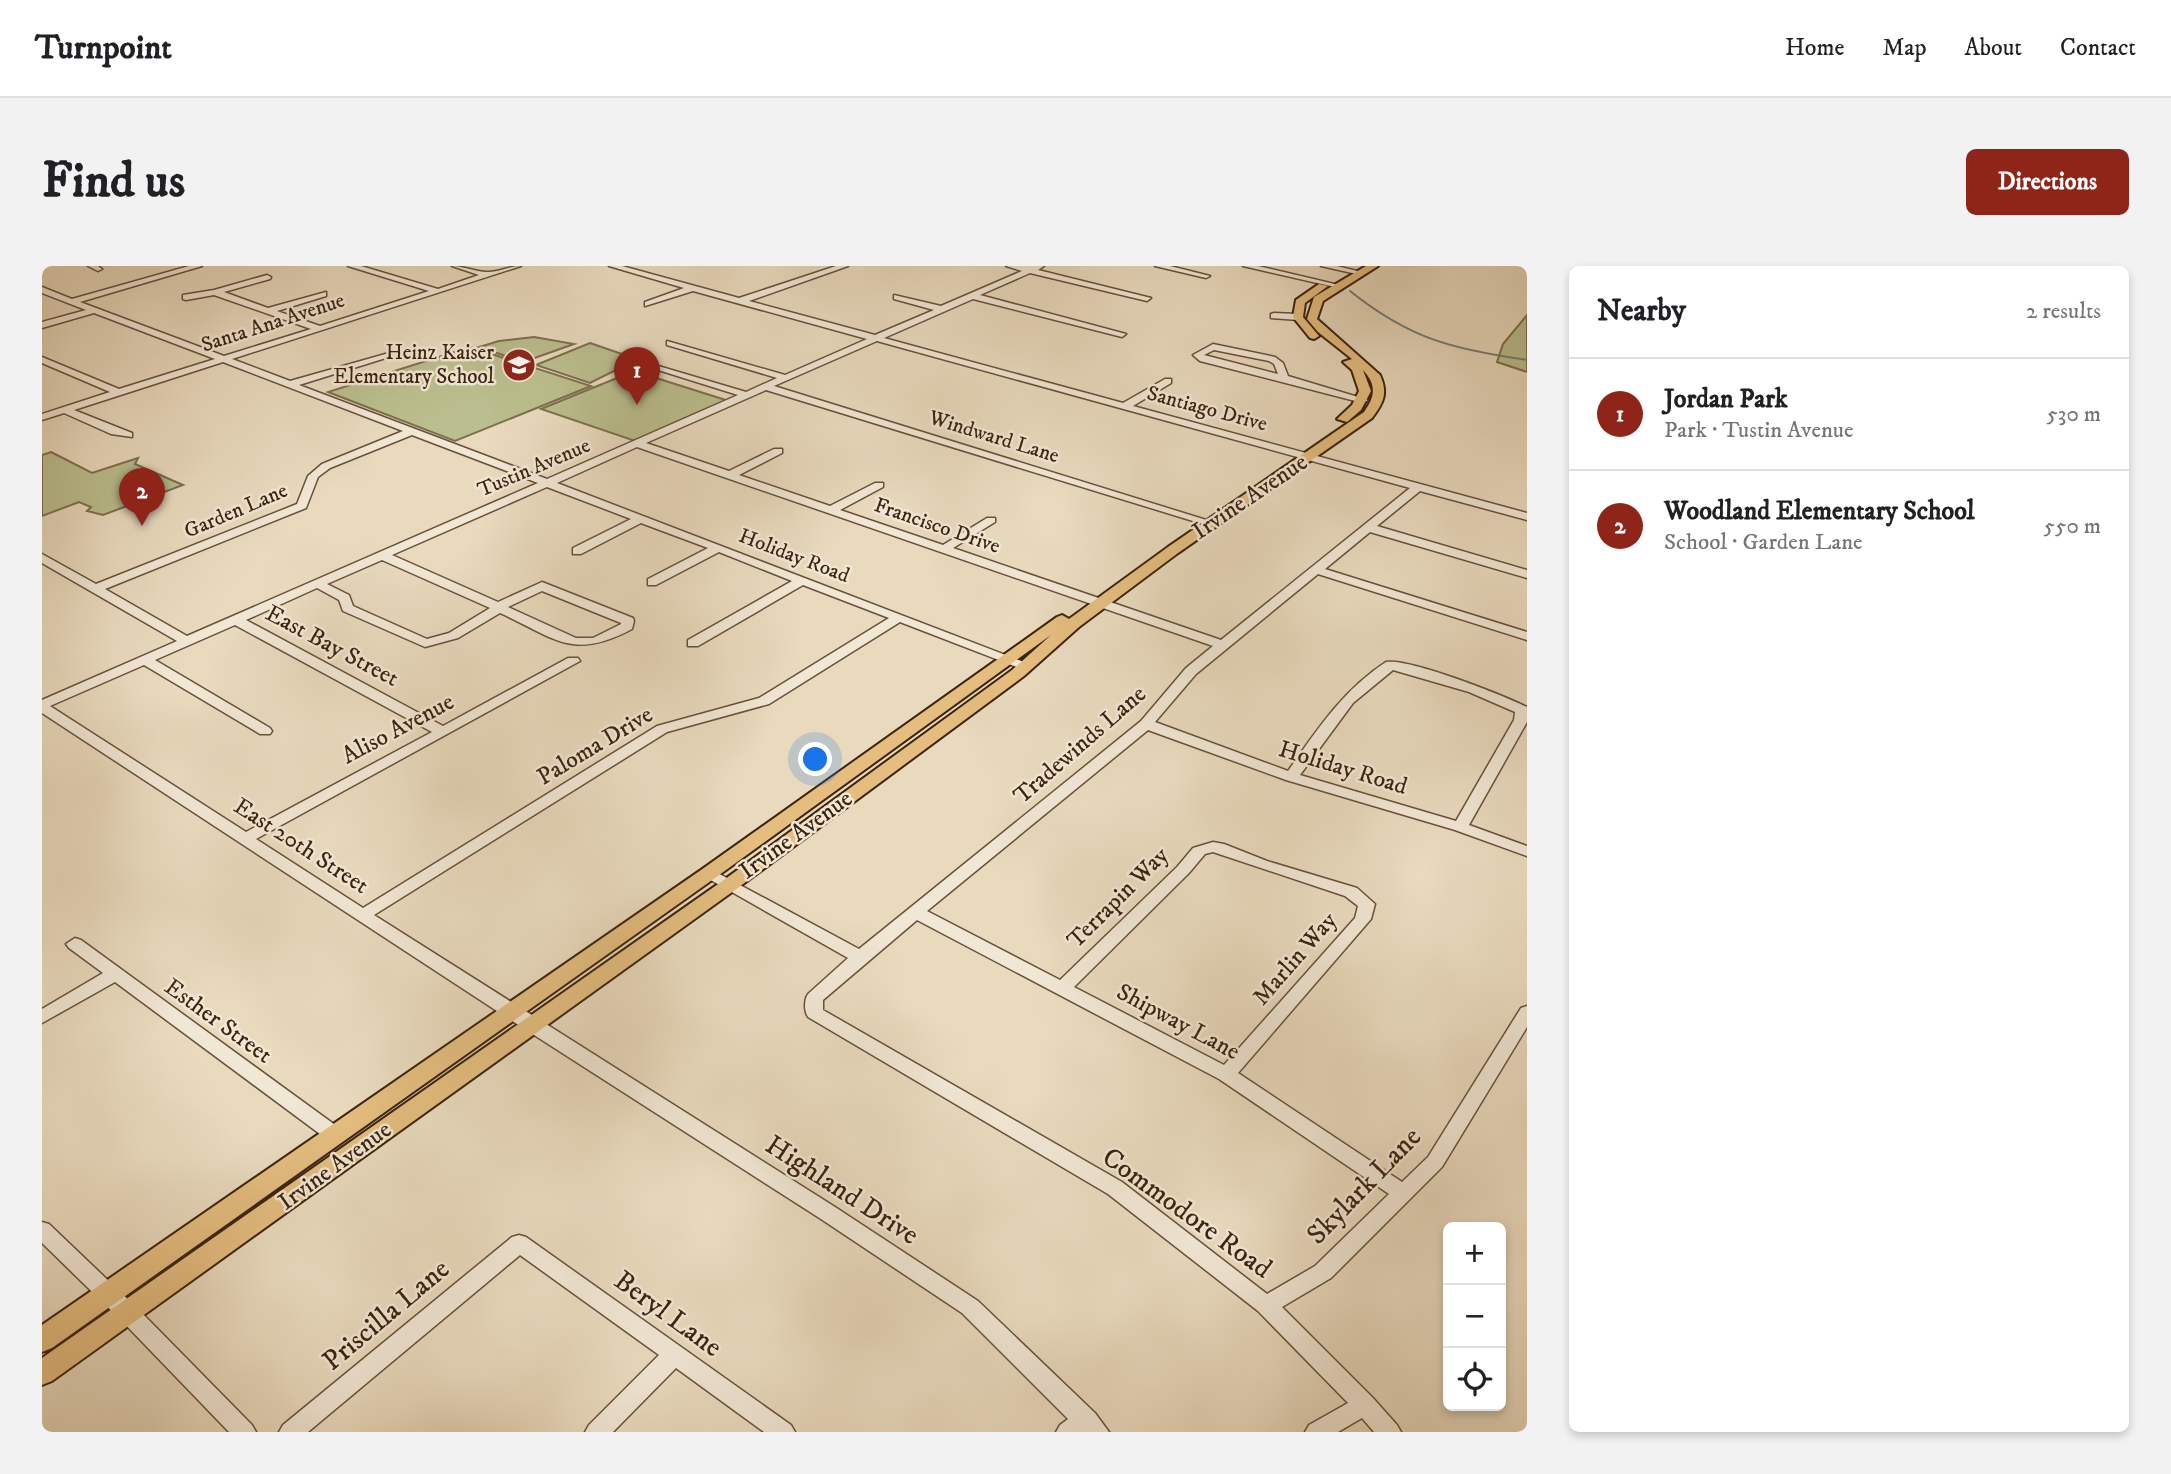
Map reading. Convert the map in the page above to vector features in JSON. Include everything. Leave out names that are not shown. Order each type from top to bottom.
[{"type":"main road","name":"Irvine Avenue","points":[[1298,317],[1300,302],[1326,283],[1373,266]]},
{"type":"main road","name":"Irvine Avenue","points":[[42,1340],[708,874],[1007,659],[1097,601],[1302,455],[1356,424],[1375,407],[1381,395],[1379,384],[1373,371],[1326,336],[1312,319],[1318,299],[1339,286],[1356,270]]},
{"type":"main road","points":[[1298,317],[1311,335],[1357,369],[1365,388],[1363,400],[1368,407],[1355,418],[1356,424]]},
{"type":"main road","name":"Irvine Avenue","points":[[1302,455],[1363,400]]},
{"type":"main road","name":"Irvine Avenue","points":[[42,1373],[129,1314],[727,886],[1027,666],[1097,601]]},
{"type":"street","points":[[73,302],[198,266]]},
{"type":"street","points":[[352,266],[437,292]]},
{"type":"street","points":[[456,266],[487,275]]},
{"type":"street","name":"Santa Ana Avenue","points":[[43,417],[517,266]]},
{"type":"street","name":"Santiago Drive","points":[[613,266],[1527,517]]},
{"type":"street","points":[[739,301],[845,266]]},
{"type":"street","points":[[1010,266],[1035,268],[1147,298]]},
{"type":"street","points":[[1159,266],[1206,276]]},
{"type":"street","points":[[1247,266],[1339,286]]},
{"type":"street","points":[[1325,266],[1356,270]]},
{"type":"street","name":"Tustin Avenue","points":[[42,706],[1035,268]]},
{"type":"street","points":[[186,297],[267,277]]},
{"type":"street","points":[[648,304],[693,288]]},
{"type":"street","name":"Holiday Road","points":[[43,291],[1027,666]]},
{"type":"street","points":[[215,292],[320,329]]},
{"type":"street","points":[[267,311],[323,294]]},
{"type":"street","points":[[973,296],[1122,334]]},
{"type":"street","points":[[897,297],[941,309]]},
{"type":"street","points":[[42,324],[94,310]]},
{"type":"street","points":[[1274,316],[1298,317]]},
{"type":"street","points":[[670,343],[786,378]]},
{"type":"street","points":[[1284,378],[1278,363],[1261,356],[1222,347],[1213,347],[1198,355],[1203,359],[1363,400]]},
{"type":"street","points":[[291,384],[386,355]]},
{"type":"street","points":[[42,360],[120,393]]},
{"type":"street","points":[[658,367],[747,396]]},
{"type":"street","points":[[1124,407],[1168,382]]},
{"type":"street","name":"Windward Lane","points":[[766,387],[1206,522]]},
{"type":"street","points":[[65,410],[128,435]]},
{"type":"street","name":"Garden Lane","points":[[94,589],[302,506],[313,476],[326,466],[412,431]]},
{"type":"street","name":"Francisco Drive","points":[[639,444],[1222,645]]},
{"type":"street","points":[[727,476],[778,451]]},
{"type":"street","points":[[831,510],[879,485]]},
{"type":"street","name":"Tradewinds Lane","points":[[814,1013],[814,998],[860,957],[1146,724],[1191,671],[1417,488]]},
{"type":"street","points":[[577,551],[639,519]]},
{"type":"street","points":[[944,549],[991,520]]},
{"type":"street","points":[[1367,527],[1527,574]]},
{"type":"street","points":[[652,582],[716,549]]},
{"type":"street","points":[[318,584],[345,598],[347,608],[425,643],[437,642],[497,606],[546,586],[628,621],[627,626],[596,643],[575,642],[497,606],[382,555]]},
{"type":"street","points":[[42,558],[186,641]]},
{"type":"street","points":[[1317,570],[1527,636]]},
{"type":"street","points":[[693,643],[800,581]]},
{"type":"street","name":"Paloma Drive","points":[[363,915],[662,729],[764,701],[897,618]]},
{"type":"street","name":"East Bay Street","points":[[236,620],[444,732]]},
{"type":"street","points":[[145,660],[265,731]]},
{"type":"street","name":"Aliso Avenue","points":[[245,839],[573,661]]},
{"type":"street","points":[[1291,777],[1345,703],[1377,672],[1391,665],[1506,702],[1522,710],[1521,720],[1460,827]]},
{"type":"street","name":"East 20th Street","points":[[42,706],[533,1026]]},
{"type":"street","name":"Holiday Road","points":[[1146,724],[1291,777],[1460,827],[1527,851]]},
{"type":"street","name":"Terrapin Way","points":[[1062,989],[1199,851],[1213,847]]},
{"type":"street","name":"Marlin Way","points":[[1213,847],[1351,892],[1367,904],[1363,919],[1226,1074]]},
{"type":"street","points":[[708,874],[860,957]]},
{"type":"street","name":"Shipway Lane","points":[[917,913],[1226,1074],[1405,1194]]},
{"type":"street","name":"Esther Street","points":[[75,944],[335,1135]]},
{"type":"street","points":[[42,1017],[114,975]]},
{"type":"street","name":"Skylark Lane","points":[[1266,1306],[1323,1272],[1435,1162],[1527,1012]]},
{"type":"street","name":"Commodore Road","points":[[814,1013],[1115,1188],[1266,1306],[1389,1432]]},
{"type":"street","name":"Highland Drive","points":[[533,1026],[828,1213],[970,1307],[1084,1428]]},
{"type":"street","points":[[42,1230],[129,1314],[244,1432]]},
{"type":"street","name":"Beryl Lane","points":[[519,1243],[673,1356],[783,1432]]},
{"type":"street","name":"Priscilla Lane","points":[[291,1432],[519,1243]]},
{"type":"street","points":[[597,1432],[673,1356]]},
{"type":"street","points":[[1317,1432],[1365,1405]]},
{"type":"green space","points":[[1527,315],[1527,372],[1497,362],[1503,344]]},
{"type":"green space","points":[[534,337],[574,344],[521,361],[479,347],[499,341]]},
{"type":"green space","points":[[590,343],[625,355],[626,365],[590,383],[536,365]]},
{"type":"green space","points":[[470,347],[591,386],[455,441],[328,392]]},
{"type":"green space","points":[[634,371],[732,402],[641,443],[541,409]]},
{"type":"green space","points":[[51,452],[92,473],[138,458],[135,464],[183,485],[103,515],[87,511],[91,507],[79,502],[42,516],[42,455]]},
{"type":"waterway","points":[[1350,291],[1392,320],[1433,339],[1476,351],[1527,360]]},
{"type":"place","name":"Heinz Kaiser Elementary School","points":[[519,365]]},
{"type":"place","name":"Jordan Park","points":[[637,405]]},
{"type":"place","name":"Woodland Elementary School","points":[[142,526]]}]
